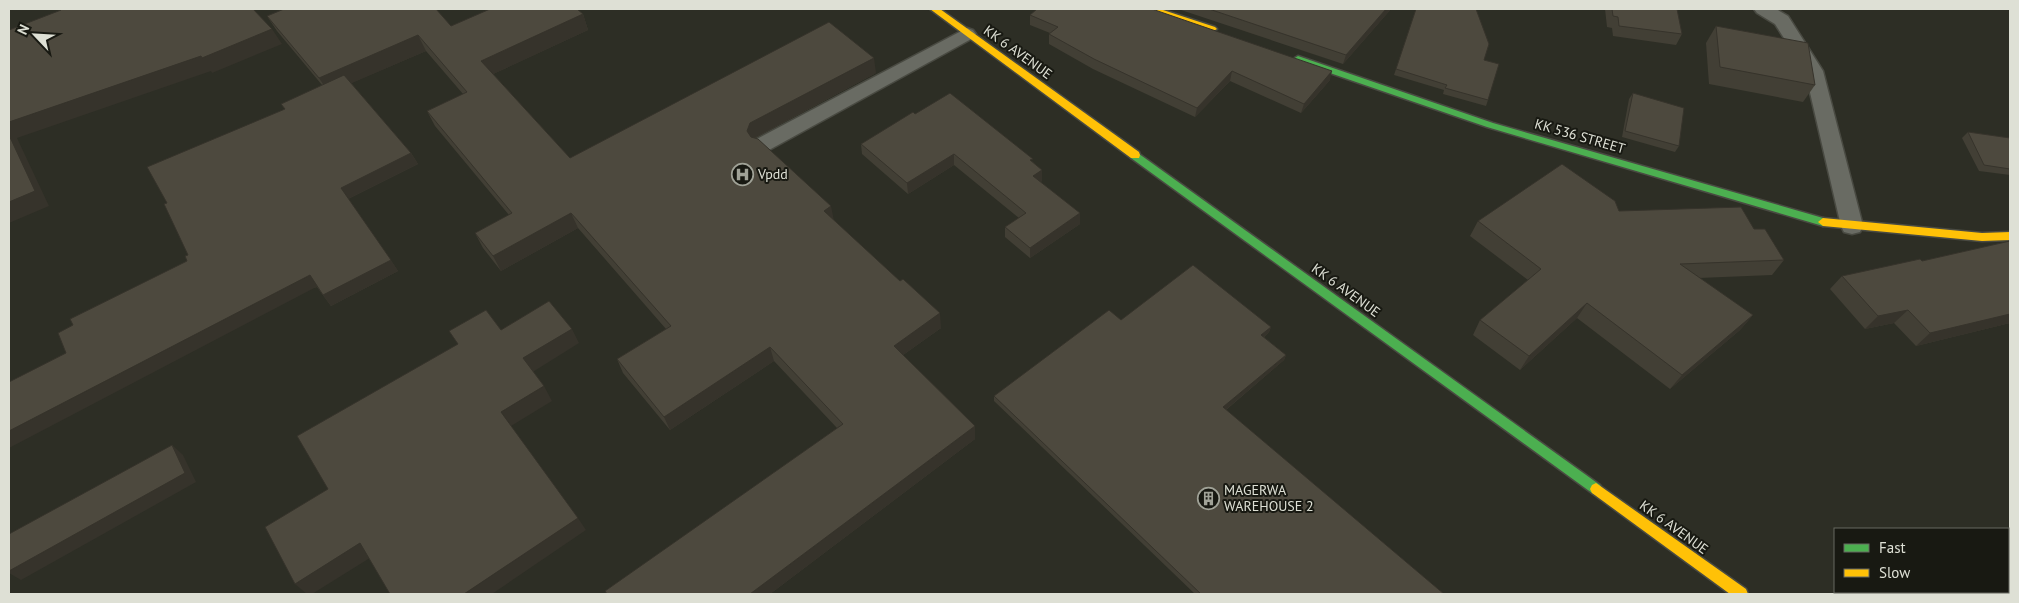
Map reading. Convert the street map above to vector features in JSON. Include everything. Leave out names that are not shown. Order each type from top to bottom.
[{"type":"main road","name":"KK 6 AVENUE","points":[[934,9],[1741,594]]},
{"type":"main road","points":[[1152,9],[1227,35]]},
{"type":"main road","name":"KK 536 STREET","points":[[1284,54],[1490,125],[1820,222],[1982,237],[2010,236]]},
{"type":"lane","points":[[1763,9],[1782,20],[1814,71],[1852,226]]},
{"type":"lane","points":[[762,145],[968,34]]},
{"type":"building","points":[[60,9],[253,9],[272,29],[202,58],[201,56],[9,122],[9,30]]},
{"type":"building","points":[[284,9],[436,9],[451,26],[490,9],[577,9],[583,14],[481,61],[570,158],[829,22],[874,58],[750,123],[747,131],[751,137],[758,139],[831,206],[824,211],[900,281],[903,279],[940,313],[894,346],[975,426],[750,594],[607,594],[605,591],[843,424],[770,347],[664,417],[617,359],[671,326],[571,213],[493,256],[475,233],[512,213],[427,111],[467,92],[418,35],[319,78],[267,16]]},
{"type":"building","points":[[1037,9],[1152,9],[1332,71],[1304,104],[1232,71],[1197,108],[1094,59],[1049,34],[1058,27],[1030,15]]},
{"type":"building","points":[[1209,9],[1386,9],[1346,55]]},
{"type":"building","points":[[1416,9],[1476,9],[1489,44],[1484,60],[1499,64],[1488,100],[1445,88],[1447,85],[1396,69]]},
{"type":"building","points":[[1612,9],[1677,9],[1682,34],[1619,26],[1618,17],[1613,16]]},
{"type":"building","points":[[1716,26],[1808,43],[1815,85],[1720,67]]},
{"type":"building","points":[[344,75],[411,153],[341,188],[391,260],[323,295],[310,275],[9,431],[9,382],[66,353],[58,333],[73,325],[70,319],[187,261],[185,256],[188,255],[164,204],[167,203],[147,167],[285,109],[281,104]]},
{"type":"building","points":[[950,93],[1033,159],[1030,160],[1042,170],[1033,176],[1080,213],[1030,248],[1005,227],[1026,213],[954,154],[907,183],[861,144],[913,112],[915,114]]},
{"type":"building","points":[[1633,93],[1684,108],[1679,146],[1625,131]]},
{"type":"building","points":[[1968,132],[2010,138],[2010,169],[1984,165]]},
{"type":"building","points":[[9,135],[35,191],[9,202]]},
{"type":"building","points":[[1562,164],[1615,201],[1619,211],[1741,207],[1754,229],[1765,229],[1784,260],[1680,264],[1753,315],[1682,375],[1587,303],[1529,356],[1480,320],[1541,269],[1478,221]]},
{"type":"building","points":[[2010,241],[2010,314],[1930,333],[1908,310],[1878,316],[1842,276],[1920,259],[1922,261]]},
{"type":"building","name":"MAGERWA WAREHOUSE 2","points":[[1193,265],[1271,327],[1261,335],[1286,355],[1223,407],[1444,594],[1201,594],[994,396],[1109,310],[1121,320]]},
{"type":"building","points":[[549,301],[572,329],[523,358],[544,386],[501,412],[578,518],[464,594],[390,594],[360,543],[295,584],[265,527],[328,489],[297,436],[458,344],[449,331],[486,310],[501,330]]},
{"type":"building","points":[[172,445],[185,473],[9,571],[9,534]]},
{"type":"traffic: fast","points":[[1298,59],[1490,125],[1823,222]]},
{"type":"traffic: fast","points":[[1135,155],[1596,489]]},
{"type":"traffic: slow","points":[[934,9],[1135,155]]},
{"type":"traffic: slow","points":[[1152,9],[1212,29]]},
{"type":"traffic: slow","points":[[1823,222],[1982,237],[2010,236]]},
{"type":"traffic: slow","points":[[1596,489],[1741,594]]},
{"type":"place","name":"Vpdd","points":[[742,174]]},
{"type":"place","name":"MAGERWA WAREHOUSE 2","points":[[1208,498]]}]
